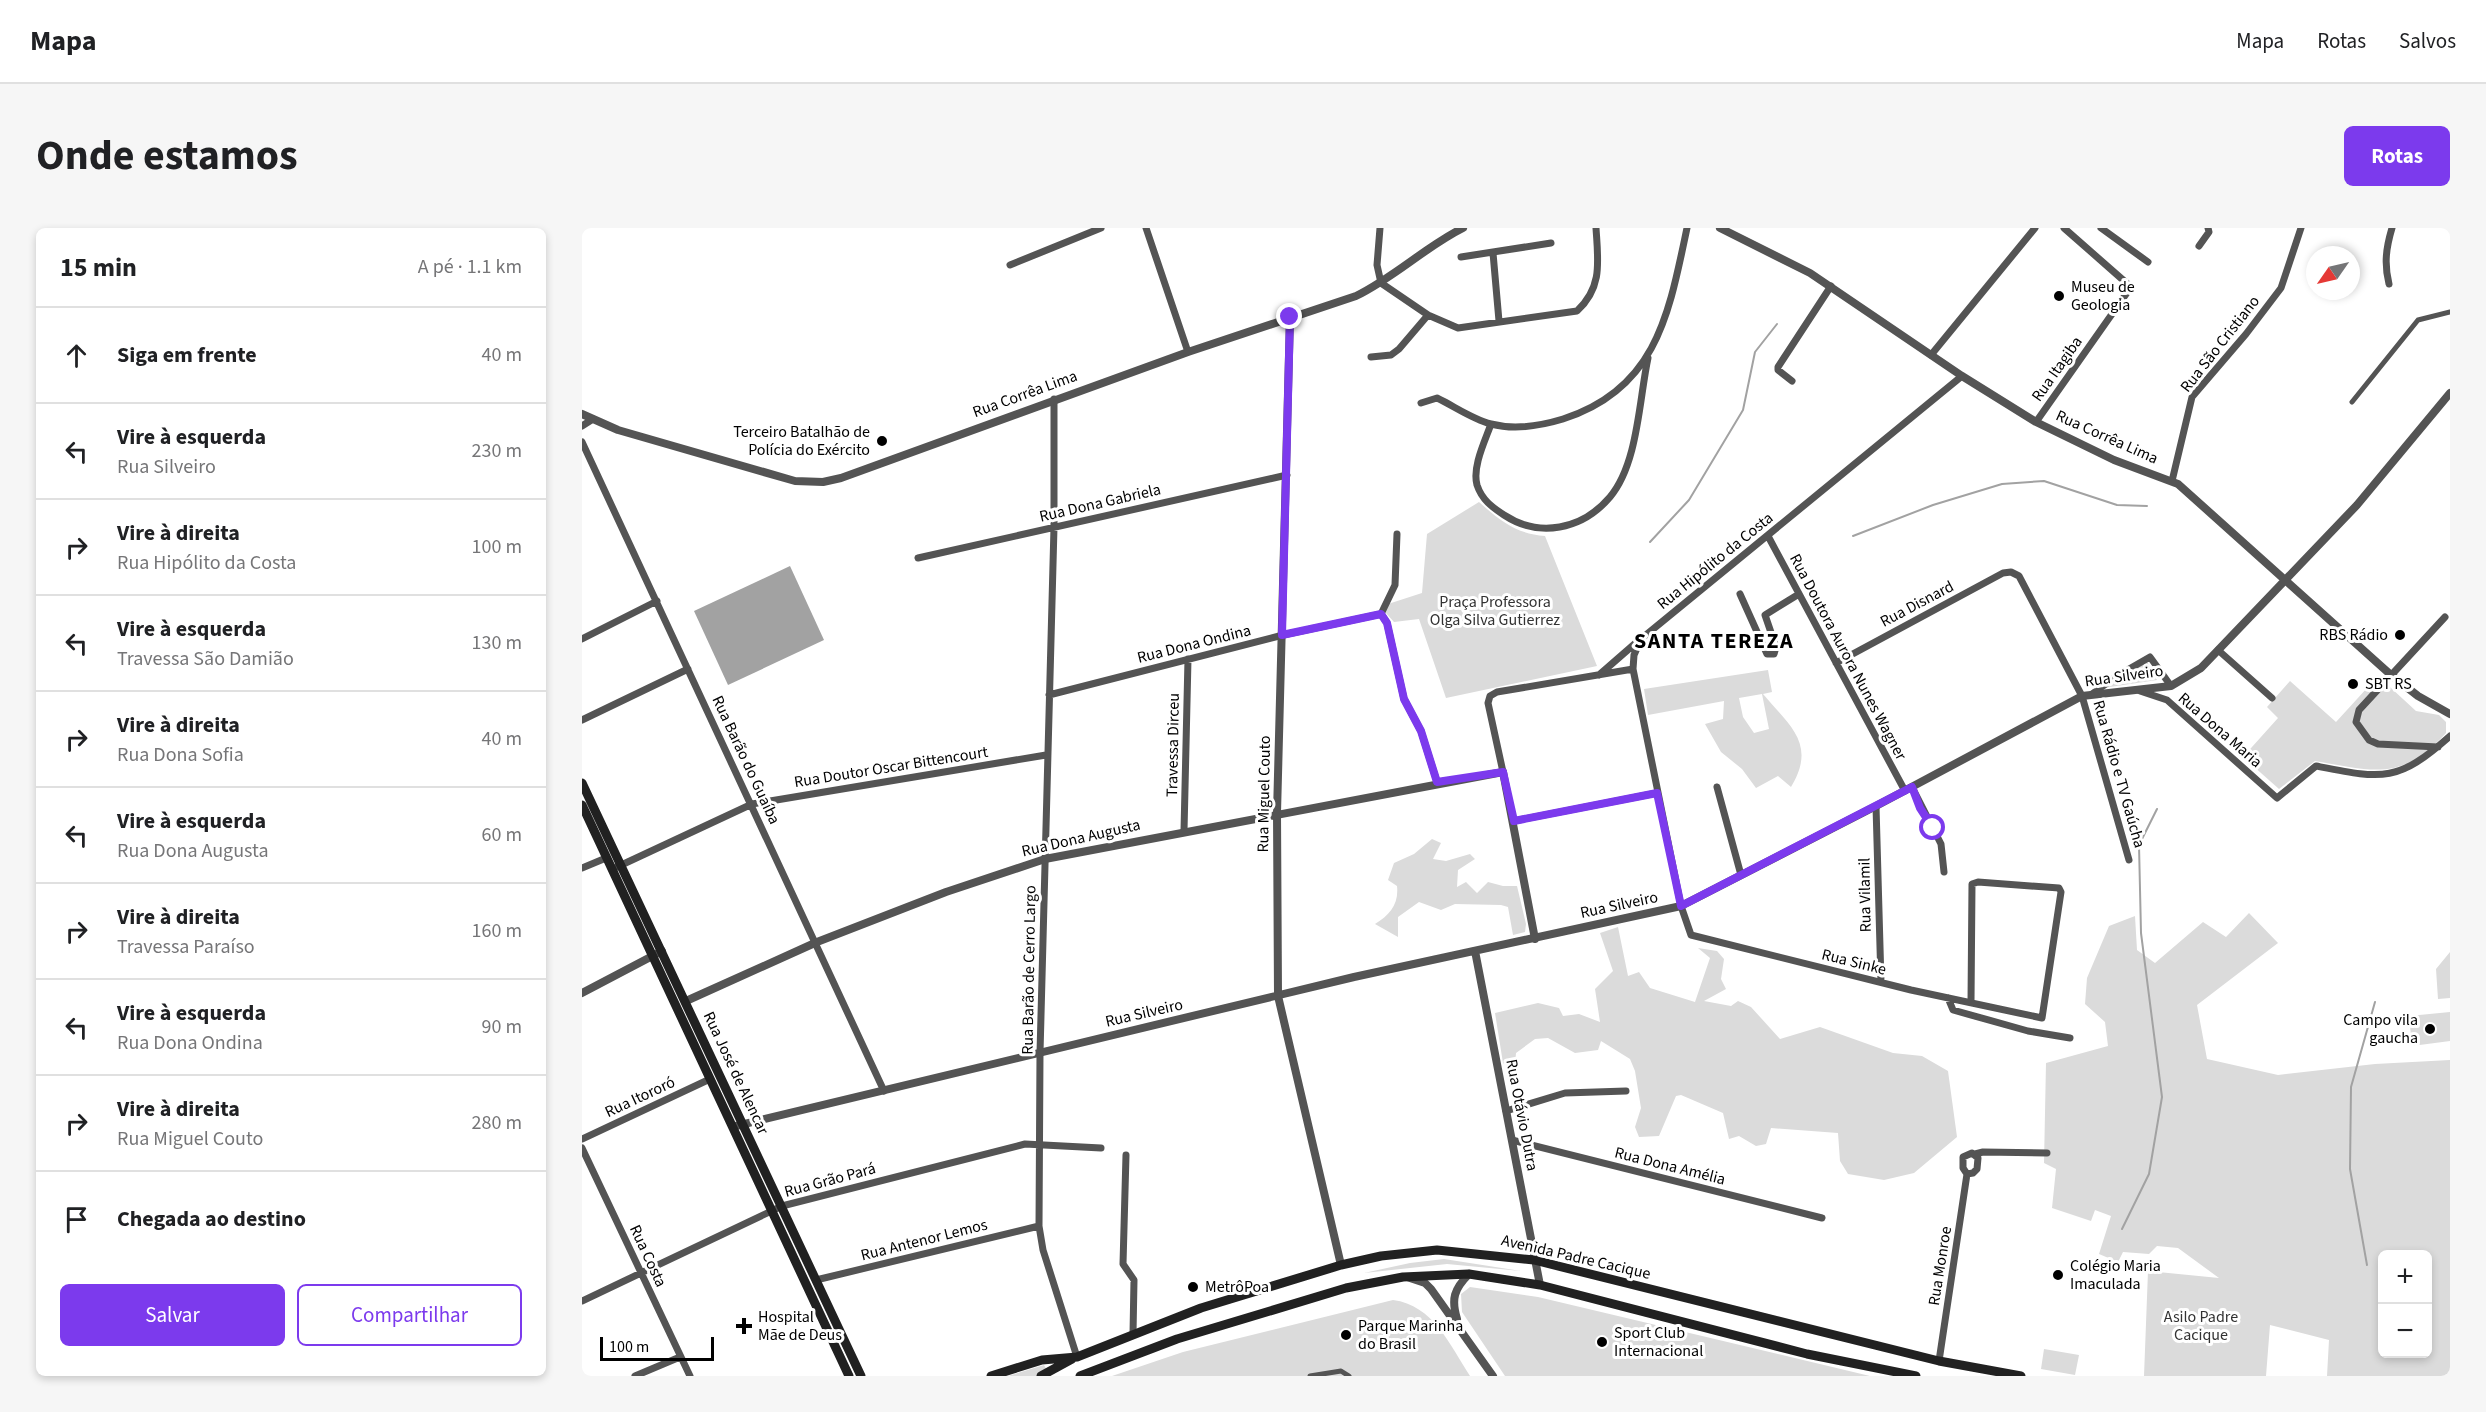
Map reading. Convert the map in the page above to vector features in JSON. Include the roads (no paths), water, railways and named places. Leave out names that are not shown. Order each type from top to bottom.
[{"type":"main road","name":"Rua José de Alencar","points":[[582,783],[652,955],[849,1376]]},
{"type":"main road","name":"Rua José de Alencar","points":[[582,805],[606,858],[616,867],[662,951],[861,1376]]},
{"type":"main road","name":"Avenida Padre Cacique","points":[[991,1376],[1042,1360],[1077,1357],[1201,1308],[1341,1265],[1381,1256],[1437,1250],[1534,1260],[1939,1361],[2021,1376]]},
{"type":"main road","points":[[1080,1376],[1177,1339],[1346,1288],[1403,1277],[1469,1274],[1540,1285],[1807,1354],[1916,1376]]},
{"type":"main road","points":[[1041,1376],[1077,1357]]},
{"type":"street","points":[[1010,265],[1101,228]]},
{"type":"street","points":[[1146,228],[1188,352]]},
{"type":"street","points":[[1380,228],[1377,265],[1381,283],[1428,315],[1458,327],[1577,310],[1589,300],[1596,287],[1599,271],[1596,228]]},
{"type":"street","name":"Rua Corrêa Lima","points":[[582,414],[618,430],[795,481],[823,482],[841,478],[1188,352],[1356,296],[1381,283],[1443,238],[1463,228]]},
{"type":"street","points":[[1491,424],[1477,466],[1476,483],[1483,498],[1518,524],[1534,529],[1568,526],[1582,520],[1610,497],[1629,464],[1648,358],[1671,304],[1687,228]]},
{"type":"street","name":"Rua Corrêa Lima","points":[[1720,228],[1738,231],[1810,273],[1962,376],[2036,422],[2114,460],[2172,481],[2391,675],[2418,696],[2450,714]]},
{"type":"street","points":[[1931,355],[2035,228]]},
{"type":"street","name":"Rua Itagiba","points":[[2036,422],[2131,286],[2064,228]]},
{"type":"street","points":[[2101,228],[2148,262]]},
{"type":"street","points":[[2199,246],[2209,232],[2208,228]]},
{"type":"street","name":"Rua São Cristiano","points":[[2172,481],[2192,396],[2246,334],[2281,288],[2301,228]]},
{"type":"street","points":[[2389,284],[2385,268],[2386,246],[2392,228]]},
{"type":"street","points":[[1461,257],[1551,243]]},
{"type":"street","points":[[1492,253],[1499,321]]},
{"type":"street","points":[[1792,381],[1778,370],[1778,367],[1831,286]]},
{"type":"street","points":[[2352,402],[2418,320],[2450,312]]},
{"type":"street","points":[[1371,357],[1391,355],[1399,350],[1428,315]]},
{"type":"street","name":"Rua Miguel Couto","points":[[1290,317],[1277,813],[1278,996],[1341,1265]]},
{"type":"street","points":[[1421,403],[1437,398],[1491,424],[1533,427],[1577,414],[1620,388],[1648,358]]},
{"type":"street","name":"Rua Hipólito da Costa","points":[[1599,675],[1962,376]]},
{"type":"street","name":"Rua Silveiro","points":[[732,1126],[1278,996],[1681,906],[2087,695],[2171,686],[2194,674],[2358,505],[2450,393]]},
{"type":"street","name":"Rua Barão de Cerro Largo","points":[[1054,399],[1054,527],[1046,755],[1039,1226],[1043,1250],[1077,1357]]},
{"type":"street","points":[[582,426],[593,419]]},
{"type":"street","name":"Rua Barão do Guaíba","points":[[582,442],[884,1090]]},
{"type":"street","name":"Rua Dona Gabriela","points":[[918,558],[1287,475]]},
{"type":"street","points":[[1397,534],[1395,585],[1381,614],[1387,623],[1404,699],[1421,731],[1437,782]]},
{"type":"street","name":"Rua Doutora Aurora Nunes Wagner","points":[[1768,536],[1836,663],[1941,844],[1944,872]]},
{"type":"street","name":"Rua Rádio e TV Gaúcha","points":[[2011,572],[2019,576],[2036,610],[2087,695],[2129,860]]},
{"type":"street","name":"Rua Disnard","points":[[1836,663],[2003,573],[2011,572]]},
{"type":"street","points":[[1740,594],[1767,654],[1774,654],[1776,647],[1765,615],[1799,594]]},
{"type":"street","points":[[582,639],[657,601]]},
{"type":"street","name":"Rua Dona Ondina","points":[[1049,694],[1282,635],[1381,614]]},
{"type":"street","points":[[2445,617],[2359,710],[2356,722],[2369,740],[2378,744],[2438,747],[2450,736]]},
{"type":"street","points":[[1641,639],[1634,655],[1633,669],[1681,906]]},
{"type":"street","points":[[2218,650],[2272,698]]},
{"type":"street","points":[[2087,695],[2150,657],[2171,686]]},
{"type":"street","name":"Travessa Dirceu","points":[[1184,831],[1188,659]]},
{"type":"street","points":[[582,720],[688,669]]},
{"type":"street","points":[[1535,939],[1514,821],[1488,703],[1490,696],[1497,692],[1633,669]]},
{"type":"street","name":"Rua Dona Maria","points":[[2140,691],[2167,700],[2277,798],[2316,766],[2368,776],[2394,775],[2419,763],[2438,747]]},
{"type":"street","name":"Rua Doutor Oscar Bittencourt","points":[[616,867],[752,804],[1046,755]]},
{"type":"street","name":"Rua Dona Augusta","points":[[686,1001],[817,942],[946,892],[1045,859],[1437,782],[1503,772]]},
{"type":"street","points":[[1717,787],[1741,876]]},
{"type":"street","points":[[1514,821],[1657,793]]},
{"type":"street","name":"Rua Vilamil","points":[[1876,806],[1881,982]]},
{"type":"street","points":[[582,868],[606,858]]},
{"type":"street","name":"Rua Sinke","points":[[1681,906],[1687,929],[1696,938],[1948,998],[2042,1018],[2061,892],[2059,888],[1978,882],[1972,884],[1971,1002]]},
{"type":"street","points":[[582,993],[662,951]]},
{"type":"street","name":"Rua Otávio Dutra","points":[[1475,951],[1540,1285]]},
{"type":"street","points":[[1948,998],[1953,1010],[2028,1031],[2070,1038]]},
{"type":"street","name":"Rua Itororó","points":[[582,1139],[710,1079]]},
{"type":"street","points":[[1506,1111],[1565,1093],[1626,1091]]},
{"type":"street","name":"Rua Dona Amélia","points":[[1512,1140],[1822,1218]]},
{"type":"street","name":"Rua Grão Pará","points":[[582,1301],[782,1206],[1025,1144],[1101,1148]]},
{"type":"street","name":"Rua Costa","points":[[582,1148],[690,1376]]},
{"type":"street","points":[[1976,1155],[1983,1152],[2047,1153]]},
{"type":"street","name":"Rua Monroe","points":[[1939,1361],[1967,1174],[1963,1168],[1963,1157],[1967,1154],[1976,1155],[1977,1169],[1967,1174]]},
{"type":"street","points":[[1126,1155],[1123,1264],[1134,1280],[1133,1334]]},
{"type":"street","name":"Rua Antenor Lemos","points":[[816,1280],[1039,1226]]},
{"type":"street","points":[[1459,1325],[1452,1303],[1455,1290],[1469,1274]]},
{"type":"street","points":[[1403,1277],[1425,1283],[1459,1325],[1493,1376]]},
{"type":"street","points":[[635,1376],[680,1357]]},
{"type":"street","points":[[1310,1376],[1341,1371],[1349,1376]]},
{"type":"waterway","points":[[1650,542],[1689,500],[1743,410],[1755,352],[1777,324]]},
{"type":"waterway","points":[[1853,536],[1933,505],[2002,484],[2044,481],[2117,505],[2147,506]]},
{"type":"waterway","points":[[2122,1229],[2149,1174],[2162,1097],[2141,933],[2139,845],[2157,809]]},
{"type":"waterway","points":[[2367,1265],[2350,1169],[2351,1087],[2375,1002]]},
{"type":"place","name":"Museu de Geologia","points":[[2059,296]]},
{"type":"place","name":"Terceiro Batalhão de Polícia do Exército","points":[[882,441]]},
{"type":"place","name":"RBS Rádio","points":[[2400,635]]},
{"type":"place","name":"SBT RS","points":[[2353,684]]},
{"type":"place","name":"Campo vila gaucha","points":[[2430,1029]]},
{"type":"place","name":"Colégio Maria Imaculada","points":[[2058,1275]]},
{"type":"place","name":"MetrôPoa","points":[[1193,1287]]},
{"type":"place","name":"Hospital Mãe de Deus","points":[[744,1326]]},
{"type":"place","name":"Parque Marinha do Brasil","points":[[1346,1335]]},
{"type":"place","name":"Sport Club Internacional","points":[[1602,1342]]},
{"type":"district","name":"SANTA TEREZA","points":[[1714,641]]},
{"type":"park label","name":"Praça Professora Olga Silva Gutierrez","points":[[1495,611]]},
{"type":"park label","name":"Asilo Padre Cacique","points":[[2201,1326]]}]
